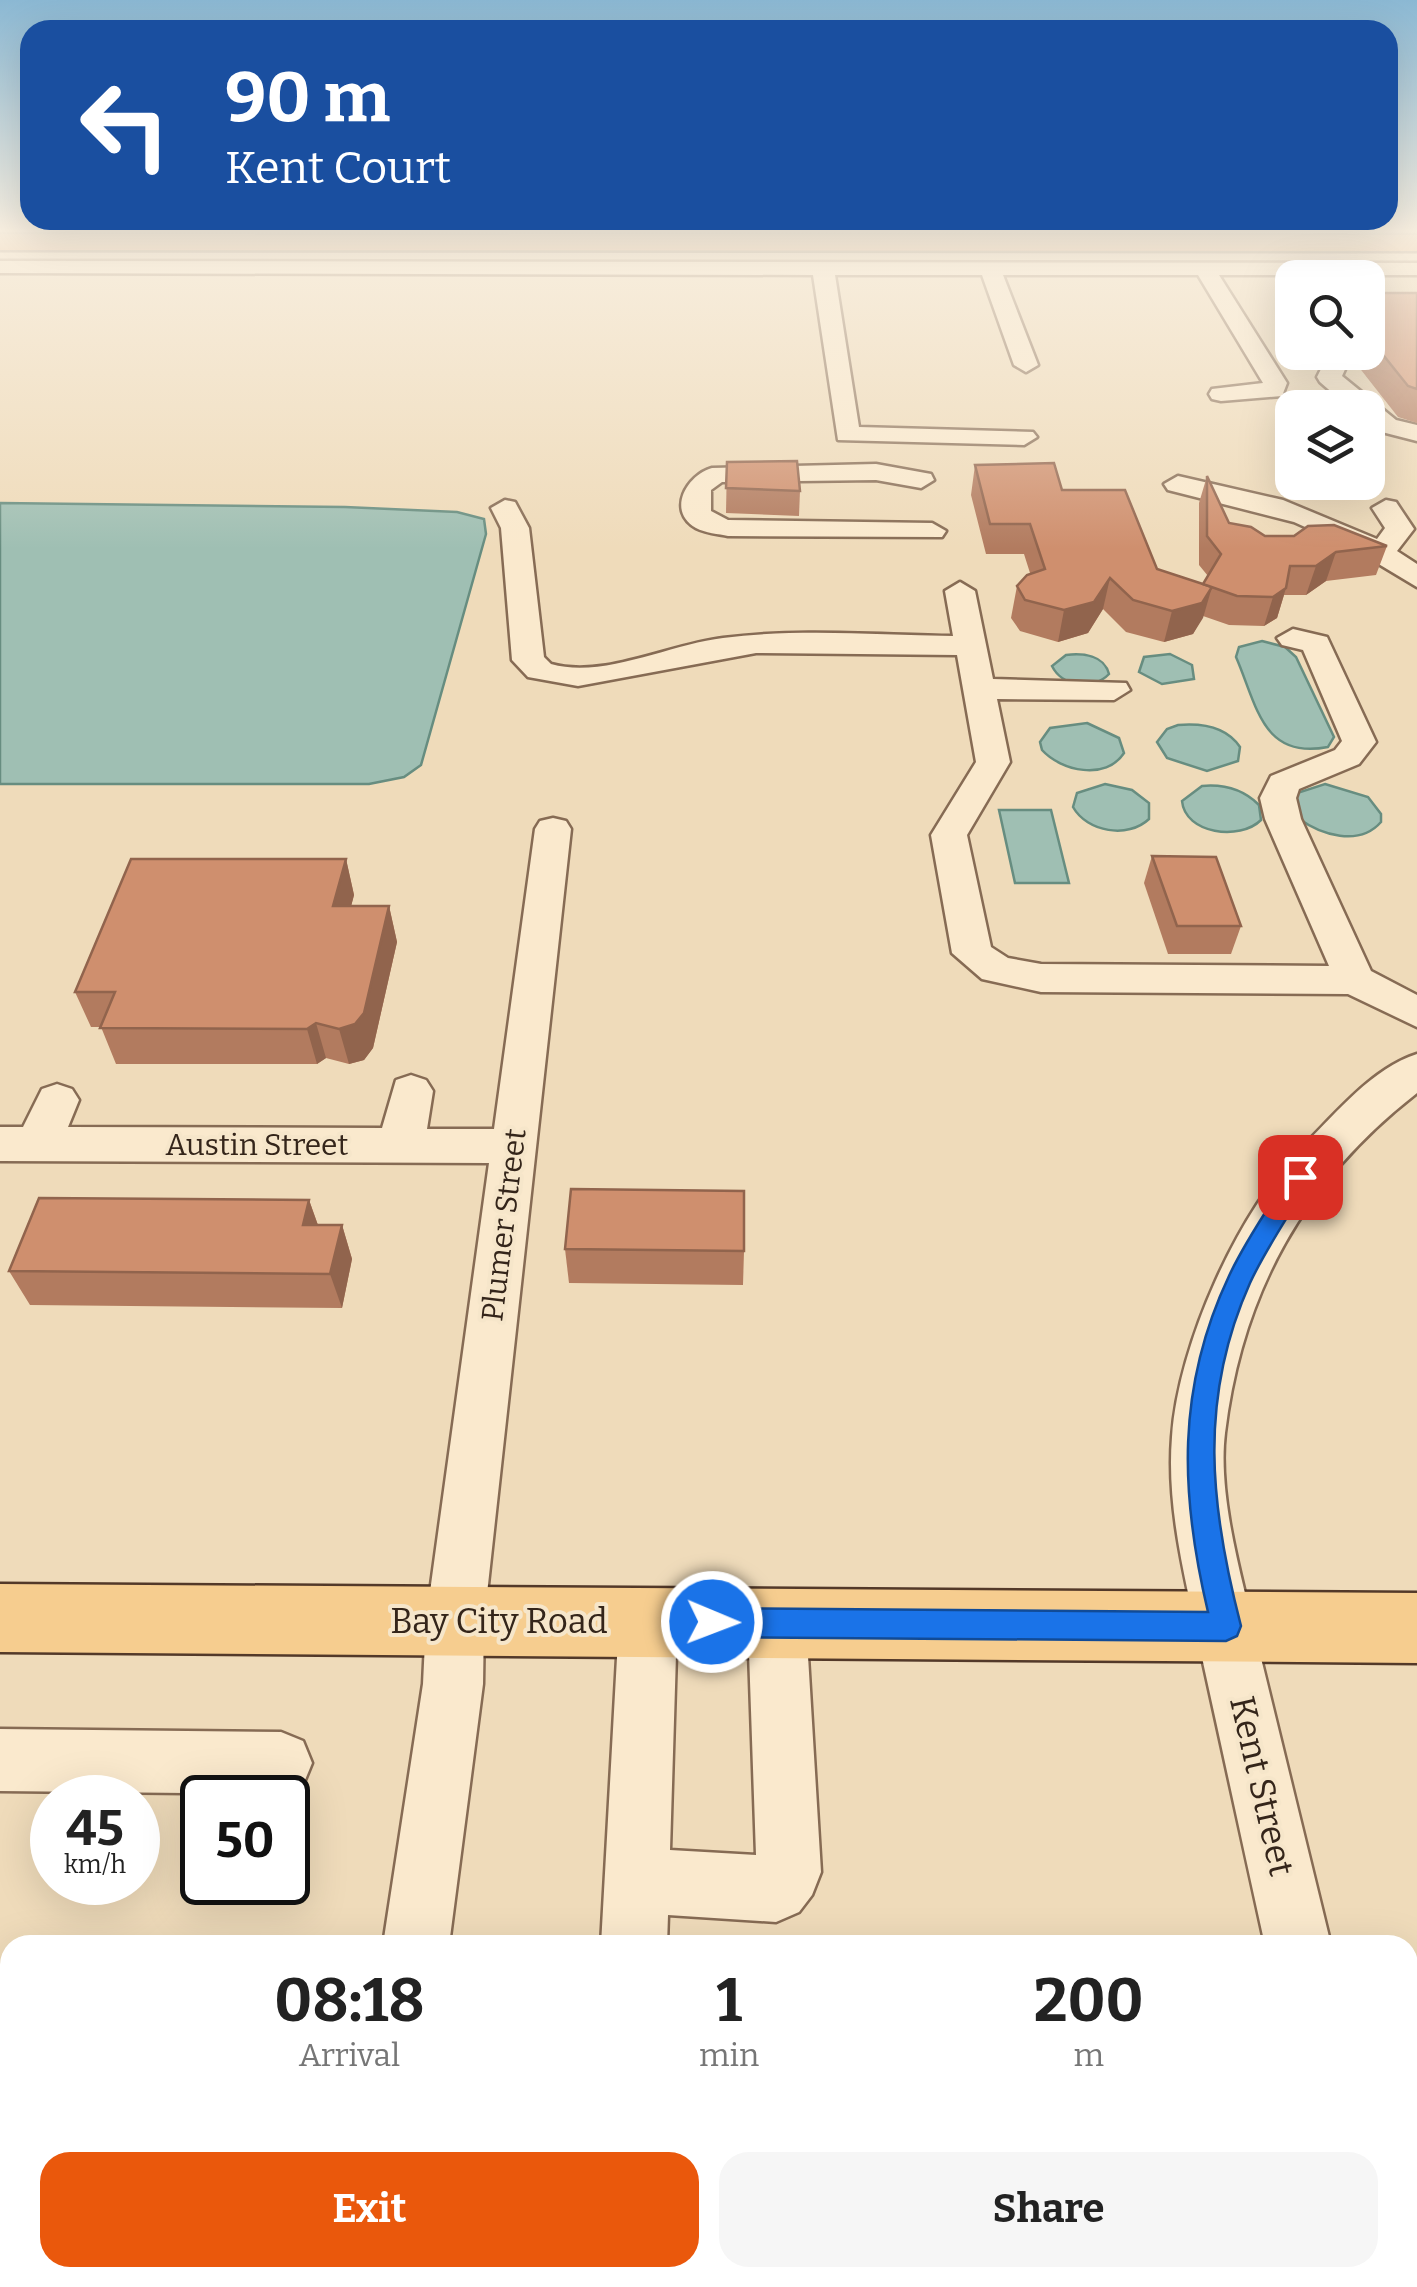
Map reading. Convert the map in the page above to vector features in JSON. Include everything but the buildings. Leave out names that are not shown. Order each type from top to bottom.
[{"type":"main road","name":"Bay City Road","points":[[0,1618],[1417,1628]]},
{"type":"street","points":[[833,336],[847,434],[1024,437]]},
{"type":"street","points":[[1015,336],[1026,365]]},
{"type":"street","points":[[1221,394],[1273,391],[1275,383],[1238,336]]},
{"type":"street","points":[[1333,370],[1330,376],[1345,390]]},
{"type":"street","points":[[1385,425],[1417,432]]},
{"type":"street","points":[[921,480],[876,472],[720,474],[703,479],[697,490],[696,512],[705,522],[728,528],[932,531]]},
{"type":"street","points":[[1178,484],[1256,499],[1326,521],[1382,550],[1417,578]]},
{"type":"street","points":[[505,508],[514,528],[528,660],[532,668],[550,676],[594,674],[725,645],[971,646]]},
{"type":"street","points":[[1382,550],[1400,529],[1386,508]]},
{"type":"street","points":[[960,591],[993,762],[950,835],[972,953],[996,969],[1041,978],[1354,980],[1417,1013]]},
{"type":"street","points":[[1292,638],[1316,644],[1355,724],[1358,742],[1347,757],[1283,783],[1278,798],[1283,819],[1354,980]]},
{"type":"street","points":[[979,689],[1114,690]]},
{"type":"street","name":"Plumer Street","points":[[417,1935],[453,1684],[454,1621],[553,829]]},
{"type":"street","name":"Kent Street","points":[[1296,1935],[1205,1541],[1198,1436],[1224,1316],[1241,1276],[1300,1177],[1376,1102],[1417,1070]]},
{"type":"street","points":[[402,1145],[412,1091]]},
{"type":"street","points":[[19,1144],[57,1100]]},
{"type":"street","name":"Austin Street","points":[[19,1144],[514,1146]]},
{"type":"street","points":[[634,1935],[648,1622]]},
{"type":"street","points":[[637,1881],[776,1889],[789,1872],[777,1623]]},
{"type":"street","points":[[0,1760],[281,1764]]},
{"type":"shaded area","points":[[0,503],[345,507],[457,512],[484,519],[486,534],[421,765],[404,777],[369,784],[0,784]]},
{"type":"shaded area","points":[[1262,641],[1285,647],[1296,657],[1334,737],[1328,747],[1306,749],[1289,745],[1265,725],[1236,657],[1239,647]]},
{"type":"shaded area","points":[[1170,654],[1192,665],[1194,679],[1162,684],[1139,672],[1144,657]]},
{"type":"shaded area","points":[[1066,655],[1098,659],[1109,674],[1087,684],[1070,682],[1052,666]]},
{"type":"shaded area","points":[[1087,723],[1119,738],[1124,753],[1116,762],[1083,770],[1060,763],[1042,750],[1040,742],[1050,728]]},
{"type":"shaded area","points":[[1178,725],[1204,726],[1228,734],[1240,747],[1238,761],[1207,771],[1167,758],[1157,742],[1167,729]]},
{"type":"shaded area","points":[[1105,784],[1132,790],[1149,803],[1149,819],[1119,831],[1098,827],[1079,816],[1073,807],[1077,793]]},
{"type":"shaded area","points":[[1325,784],[1368,797],[1381,814],[1381,822],[1362,834],[1340,836],[1298,818],[1294,794]]},
{"type":"shaded area","points":[[1202,786],[1240,791],[1259,805],[1261,820],[1240,831],[1203,827],[1185,812],[1182,801]]},
{"type":"shaded area","points":[[999,810],[1051,810],[1069,883],[1015,883]]},
{"type":"route","points":[[712,1622],[1226,1626],[1205,1541],[1198,1436],[1224,1316],[1241,1276],[1300,1177]]}]
